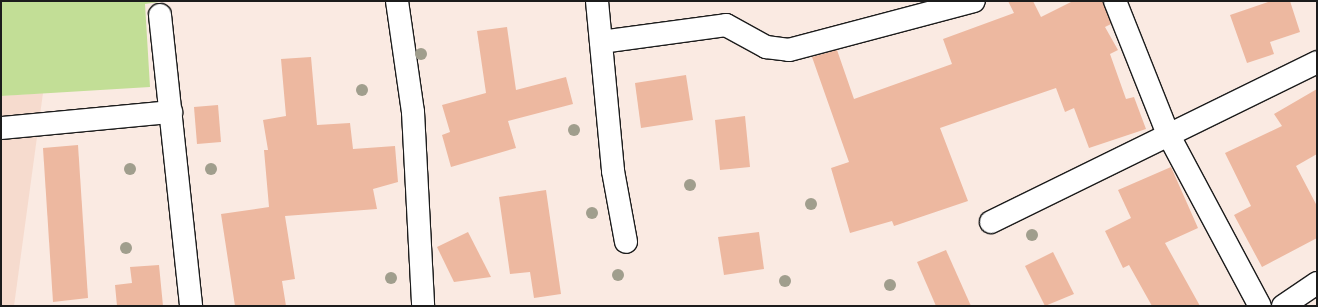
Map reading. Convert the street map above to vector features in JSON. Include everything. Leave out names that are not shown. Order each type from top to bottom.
[{"type":"street","points":[[397,1],[413,112],[423,306]]},
{"type":"street","points":[[597,1],[614,171],[626,242]]},
{"type":"street","points":[[601,42],[726,24],[766,47],[789,50],[974,1]]},
{"type":"street","points":[[1115,1],[1168,134],[1260,306]]},
{"type":"street","points":[[160,15],[191,306]]},
{"type":"street","points":[[992,222],[1168,134],[1317,62]]},
{"type":"street","points":[[1,128],[171,112]]},
{"type":"street","points":[[1283,306],[1317,284]]},
{"type":"shaded area","points":[[43,93],[14,306],[1,306],[1,96]]},
{"type":"green space","points":[[1,1],[166,1],[145,4],[150,87],[1,96]]},
{"type":"building","points":[[1008,1],[1033,1],[1041,17],[1073,1],[1103,1],[1111,24],[1105,27],[1118,50],[1110,54],[1126,99],[1134,97],[1146,129],[1089,148],[1074,108],[1065,112],[1056,88],[940,128],[968,201],[894,226],[892,221],[850,233],[831,168],[849,162],[812,57],[837,50],[854,99],[952,64],[943,39],[1014,13]]},
{"type":"building","points":[[1271,1],[1290,1],[1300,32],[1270,42],[1274,54],[1247,63],[1230,15]]},
{"type":"building","points":[[507,27],[516,90],[566,77],[573,104],[508,121],[516,148],[451,167],[442,135],[450,132],[442,105],[486,93],[477,31]]},
{"type":"building","points":[[311,57],[317,125],[350,123],[353,149],[395,146],[398,182],[373,189],[377,209],[285,216],[295,279],[282,281],[286,306],[235,306],[221,214],[269,207],[264,150],[268,150],[263,120],[286,116],[281,59]]},
{"type":"building","points":[[686,75],[693,120],[641,128],[635,83]]},
{"type":"building","points":[[1317,89],[1317,154],[1296,166],[1317,206],[1317,238],[1262,267],[1234,215],[1251,206],[1225,153],[1282,126],[1274,114]]},
{"type":"building","points":[[218,105],[221,142],[197,144],[194,107]]},
{"type":"building","points":[[745,116],[750,167],[720,170],[715,120]]},
{"type":"building","points":[[78,145],[88,298],[53,302],[43,148]]},
{"type":"building","points":[[1171,167],[1198,228],[1165,243],[1200,306],[1152,306],[1129,265],[1123,268],[1105,231],[1131,218],[1118,190]]},
{"type":"building","points":[[546,190],[561,294],[534,298],[530,272],[510,274],[499,197]]},
{"type":"building","points":[[468,232],[491,277],[454,282],[437,247]]},
{"type":"building","points":[[759,232],[764,269],[724,275],[718,237]]},
{"type":"building","points":[[946,250],[971,306],[936,306],[917,262]]},
{"type":"building","points":[[1053,252],[1074,294],[1045,306],[1025,266]]},
{"type":"building","points":[[159,265],[163,306],[117,306],[115,285],[132,283],[130,267]]}]
